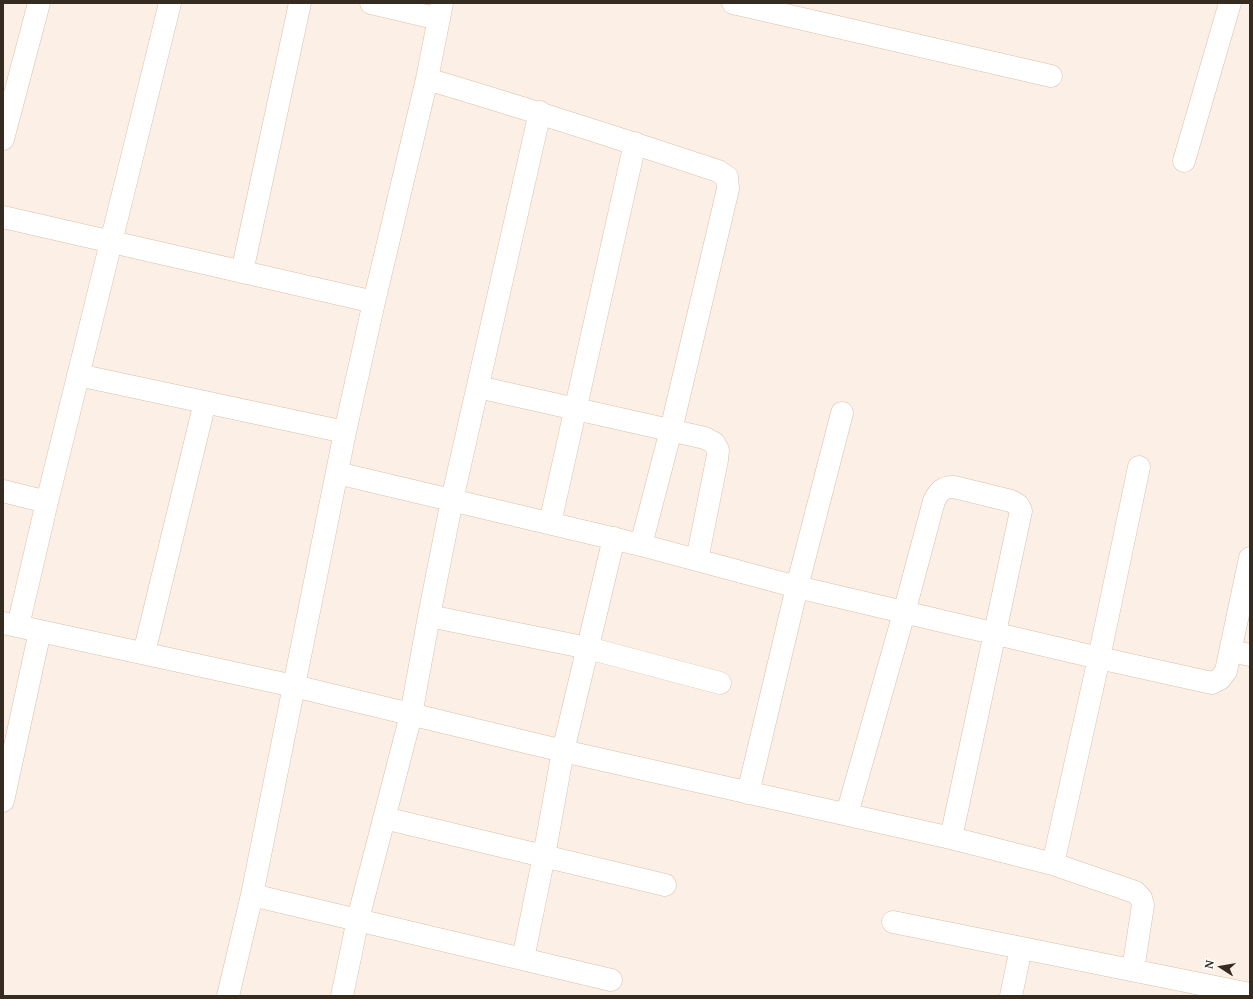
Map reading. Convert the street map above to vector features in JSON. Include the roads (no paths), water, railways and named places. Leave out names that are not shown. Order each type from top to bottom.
[{"type":"street","points":[[3,140],[39,3]]},
{"type":"street","points":[[170,3],[47,502],[10,624],[294,686],[564,751],[951,838],[1053,864],[1134,892],[1141,898],[1143,905],[1133,970]]},
{"type":"street","points":[[242,272],[300,3]]},
{"type":"street","points":[[228,996],[252,895],[345,432],[427,79],[441,11],[371,3]]},
{"type":"street","points":[[733,3],[1051,76]]},
{"type":"street","points":[[1184,161],[1230,3]]},
{"type":"street","points":[[427,79],[540,112],[635,143],[718,171],[727,178],[728,189],[671,430],[641,545]]},
{"type":"street","points":[[342,996],[358,920],[411,714],[452,500],[540,112]]},
{"type":"street","points":[[550,523],[635,143]]},
{"type":"street","points":[[3,217],[374,302]]},
{"type":"street","points":[[78,375],[345,432]]},
{"type":"street","points":[[478,387],[706,438],[714,443],[718,450],[717,460],[697,560]]},
{"type":"street","points":[[144,653],[205,402]]},
{"type":"street","points":[[748,793],[797,587],[842,412]]},
{"type":"street","points":[[1053,864],[1099,658],[1139,467]]},
{"type":"street","points":[[337,473],[614,538],[797,587],[904,613],[1212,683],[1220,678],[1240,653],[1249,566]]},
{"type":"street","points":[[847,814],[934,501],[938,492],[945,487],[954,487],[1011,501],[1018,505],[1021,511],[951,838]]},
{"type":"street","points":[[3,491],[47,502]]},
{"type":"street","points":[[523,959],[564,751],[614,538]]},
{"type":"street","points":[[429,616],[588,648],[720,684]]},
{"type":"street","points":[[3,801],[40,630]]},
{"type":"street","points":[[384,818],[665,885]]},
{"type":"street","points":[[252,895],[611,980]]},
{"type":"street","points":[[893,922],[1250,994]]},
{"type":"street","points":[[1011,996],[1021,948]]}]
